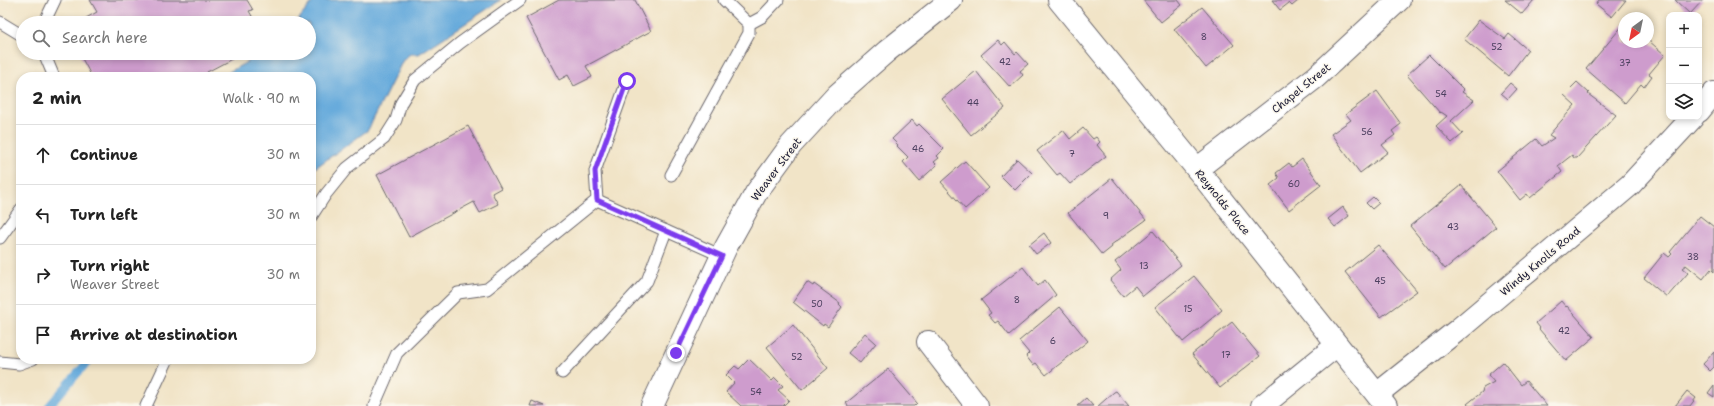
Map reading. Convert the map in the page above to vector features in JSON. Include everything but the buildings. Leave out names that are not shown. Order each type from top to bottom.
[{"type":"street","name":"Weaver Street","points":[[652,406],[722,256],[756,193],[791,146],[837,95],[887,51],[951,0]]},
{"type":"street","name":"Reynolds Place","points":[[1059,0],[1381,400]]},
{"type":"street","name":"Chapel Street","points":[[1197,170],[1316,78],[1399,0]]},
{"type":"street","points":[[1702,107],[1714,93]]},
{"type":"street","name":"Windy Knolls Road","points":[[1381,400],[1459,329],[1630,185],[1691,120]]},
{"type":"street","points":[[928,342],[977,406]]},
{"type":"street","points":[[1262,406],[1338,345]]},
{"type":"lane","points":[[47,16],[55,0]]},
{"type":"lane","points":[[316,209],[326,194],[347,168],[384,139],[396,120],[401,103],[415,80],[460,43],[520,0]]},
{"type":"lane","points":[[724,0],[749,24]]},
{"type":"lane","points":[[671,175],[745,42],[749,24],[762,17],[778,0]]},
{"type":"lane","points":[[0,22],[16,32]]},
{"type":"lane","points":[[47,60],[52,72]]},
{"type":"lane","points":[[597,200],[595,171],[627,81]]},
{"type":"lane","points":[[597,200],[722,256]]},
{"type":"lane","points":[[374,406],[397,353],[458,293],[488,289],[597,200]]},
{"type":"lane","points":[[0,238],[16,216]]},
{"type":"lane","points":[[562,373],[647,282],[666,231]]},
{"type":"lane","points":[[0,362],[16,364]]},
{"type":"lane","points":[[146,406],[166,364]]},
{"type":"water","points":[[314,0],[501,0],[419,54],[410,54],[403,60],[368,130],[316,167],[316,72],[229,72],[250,60],[316,60],[316,16],[301,16]]},
{"type":"waterway","points":[[49,406],[86,364]]},
{"type":"route","points":[[627,81],[595,171],[597,200],[722,256],[676,353]]}]
